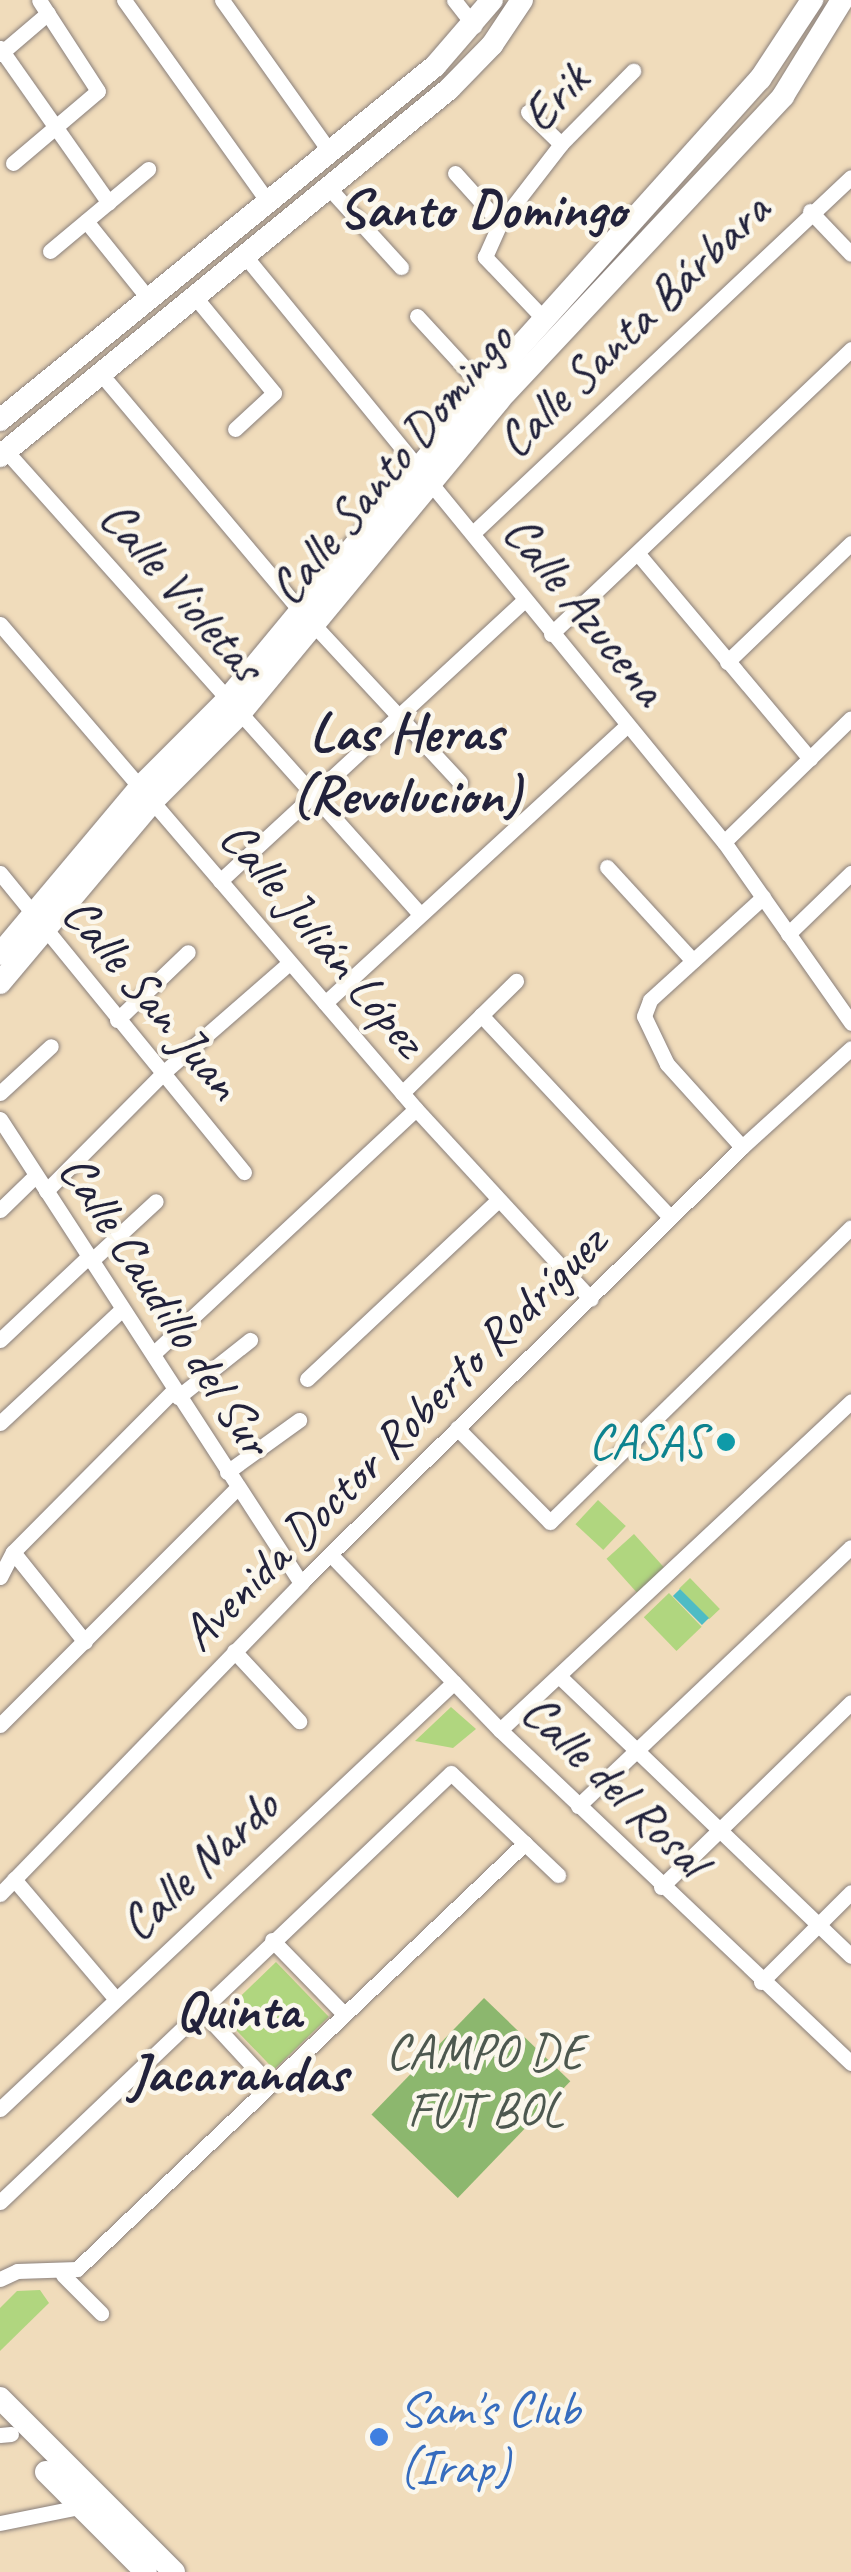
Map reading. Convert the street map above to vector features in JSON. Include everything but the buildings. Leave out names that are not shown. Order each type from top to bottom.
[{"type":"street","points":[[124,0],[268,202]]},
{"type":"street","points":[[222,0],[330,152]]},
{"type":"street","points":[[454,0],[474,26]]},
{"type":"street","points":[[0,420],[330,152],[474,26],[492,0]]},
{"type":"street","points":[[3,454],[472,67],[522,0]]},
{"type":"street","name":"Calle Santo Domingo","points":[[425,474],[485,390],[544,319],[760,79],[812,0]]},
{"type":"street","name":"Calle Santo Domingo","points":[[0,982],[39,925],[148,793],[232,709],[425,474],[784,96],[842,0]]},
{"type":"street","points":[[14,163],[57,129],[98,91],[43,7],[1,51],[57,129],[109,203]]},
{"type":"street","name":"Erik","points":[[500,223],[561,144],[633,71]]},
{"type":"street","points":[[528,112],[561,144]]},
{"type":"street","points":[[50,251],[148,169]]},
{"type":"street","points":[[454,173],[500,223],[485,256],[544,319]]},
{"type":"street","name":"Calle Santa Bárbara","points":[[473,533],[810,211],[851,177]]},
{"type":"street","points":[[296,178],[321,193],[401,267]]},
{"type":"street","points":[[810,211],[851,253]]},
{"type":"street","points":[[86,222],[148,298]]},
{"type":"street","name":"Calle Azucena","points":[[245,256],[724,842],[851,1023]]},
{"type":"street","points":[[195,297],[274,393],[235,429]]},
{"type":"street","points":[[418,316],[485,390]]},
{"type":"street","points":[[551,634],[851,348]]},
{"type":"street","points":[[101,374],[306,617],[401,713],[460,782]]},
{"type":"street","name":"Calle Violetas","points":[[3,454],[420,914]]},
{"type":"street","points":[[727,662],[851,543]]},
{"type":"street","points":[[638,555],[810,759]]},
{"type":"street","points":[[220,881],[525,600]]},
{"type":"street","name":"Calle Julián López","points":[[0,624],[416,1109],[497,1201],[591,1298]]},
{"type":"street","points":[[724,842],[851,718]]},
{"type":"street","points":[[326,1003],[626,726]]},
{"type":"street","points":[[607,867],[693,961]]},
{"type":"street","name":"Calle San Juan","points":[[0,873],[116,1020],[244,1172]]},
{"type":"street","points":[[788,934],[851,873]]},
{"type":"street","points":[[742,1147],[667,1064],[644,1016],[650,1000],[764,897]]},
{"type":"street","name":"Calle Santo Domingo","points":[[0,954],[39,925]]},
{"type":"street","points":[[116,1020],[188,952]]},
{"type":"street","points":[[46,1191],[163,1073],[289,964]]},
{"type":"street","points":[[402,1093],[516,981]]},
{"type":"street","points":[[482,1015],[670,1217]]},
{"type":"street","points":[[0,1093],[51,1046]]},
{"type":"street","name":"Avenida Doctor Roberto Rodríguez","points":[[0,1894],[301,1582],[742,1147],[851,1048]]},
{"type":"street","points":[[153,1354],[416,1109]]},
{"type":"street","name":"Calle Caudillo del Sur","points":[[0,1118],[301,1582]]},
{"type":"street","points":[[0,1210],[36,1176]]},
{"type":"street","points":[[0,1340],[156,1201]]},
{"type":"street","points":[[307,1379],[497,1201]]},
{"type":"street","points":[[457,1428],[550,1522],[851,1227]]},
{"type":"street","points":[[0,1424],[121,1310]]},
{"type":"street","points":[[0,1577],[13,1552],[176,1394],[250,1340]]},
{"type":"street","points":[[500,1730],[851,1402]]},
{"type":"street","points":[[227,1472],[299,1420]]},
{"type":"street","points":[[0,1725],[237,1488]]},
{"type":"street","points":[[578,1806],[639,1753],[851,1548]]},
{"type":"street","points":[[13,1552],[85,1642]]},
{"type":"street","name":"Calle del Rosal","points":[[331,1556],[500,1730],[761,1982],[851,2063]]},
{"type":"street","points":[[234,1651],[300,1722]]},
{"type":"street","points":[[560,1677],[851,1956]]},
{"type":"street","name":"Calle Nardo","points":[[0,2109],[454,1682]]},
{"type":"street","points":[[662,1886],[851,1702]]},
{"type":"street","points":[[0,2202],[199,2008],[452,1773],[558,1875]]},
{"type":"street","points":[[0,2279],[17,2272],[64,2275],[77,2270],[524,1842]]},
{"type":"street","points":[[14,1879],[115,1998]]},
{"type":"street","points":[[761,1982],[851,1892]]},
{"type":"street","points":[[272,1940],[344,2014]]},
{"type":"street","points":[[199,2008],[270,2085]]},
{"type":"street","points":[[64,2275],[100,2313]]},
{"type":"street","points":[[0,2398],[174,2572]]},
{"type":"street","points":[[4,2430],[146,2572]]},
{"type":"street","points":[[0,2522],[80,2507]]},
{"type":"green space","points":[[598,1500],[626,1526],[603,1550],[575,1524]]},
{"type":"green space","points":[[634,1534],[666,1570],[639,1594],[607,1559]]},
{"type":"green space","points":[[690,1578],[720,1609],[709,1619],[679,1588]]},
{"type":"green space","points":[[669,1593],[702,1627],[676,1651],[644,1617]]},
{"type":"green space","points":[[451,1707],[476,1729],[453,1748],[415,1741]]},
{"type":"green space","points":[[276,1962],[329,2017],[274,2069],[221,2015]]},
{"type":"green space","name":"CAMPO DE FUT BOL","points":[[484,1998],[570,2081],[458,2198],[371,2115]]},
{"type":"green space","points":[[40,2290],[49,2303],[0,2351],[0,2308],[17,2291]]},
{"type":"water","points":[[680,1589],[709,1618],[702,1625],[673,1596]]},
{"type":"place","name":"CASAS","points":[[726,1442]]},
{"type":"place","name":"Sam's Club (Irap)","points":[[379,2437]]},
{"type":"district","name":"Santo Domingo","points":[[482,210]]},
{"type":"district","name":"Las Heras (Revolucion)","points":[[406,764]]},
{"type":"district","name":"Quinta Jacarandas","points":[[238,2042]]}]
